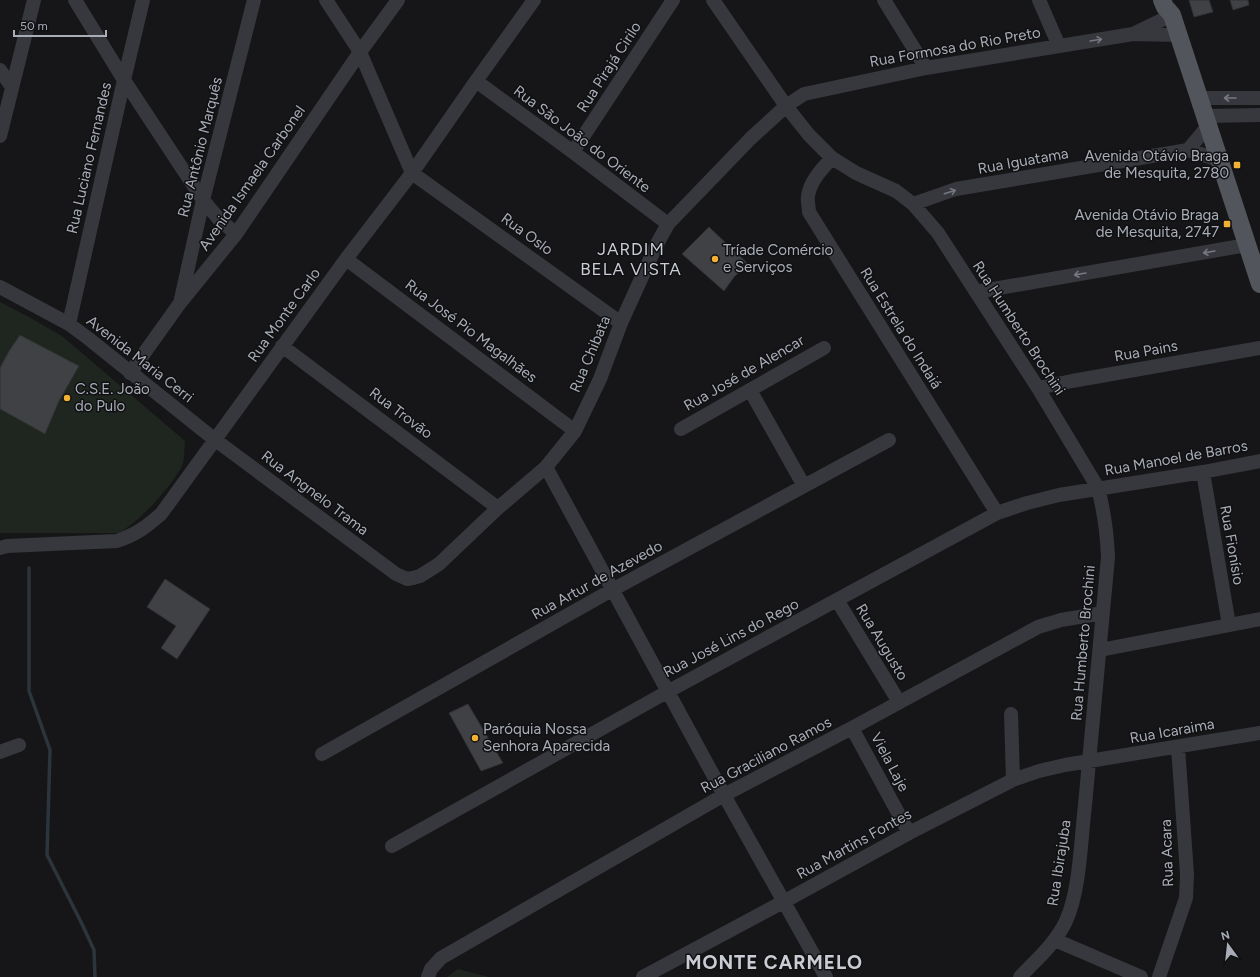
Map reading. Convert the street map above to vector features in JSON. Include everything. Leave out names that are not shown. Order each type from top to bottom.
[{"type":"main road","points":[[1162,0],[1165,7],[1172,8],[1178,35],[1260,284]]},
{"type":"street","points":[[0,136],[34,0]]},
{"type":"street","points":[[75,0],[124,80],[204,200],[218,218],[236,234]]},
{"type":"street","name":"Rua Luciano Fernandes","points":[[69,324],[124,80],[144,0]]},
{"type":"street","name":"Rua Antônio Marquês","points":[[180,303],[254,0]]},
{"type":"street","points":[[326,0],[360,52],[412,173]]},
{"type":"street","name":"Avenida Ismaela Carbonel","points":[[130,372],[180,303],[236,234],[360,52],[398,0]]},
{"type":"street","name":"Rua Monte Carlo","points":[[0,548],[7,546],[117,541],[143,530],[161,514],[346,259],[412,173],[534,0]]},
{"type":"street","name":"Rua Pirajá Cirilo","points":[[573,152],[673,0]]},
{"type":"street","name":"Rua Humberto Brochini","points":[[713,0],[786,106],[809,135],[832,158],[856,173],[896,190],[913,204],[938,233],[1038,388],[1098,488],[1103,507],[1108,557],[1089,762]]},
{"type":"street","points":[[884,0],[926,68]]},
{"type":"street","points":[[1039,0],[1059,46]]},
{"type":"street","name":"Rua Formosa do Rio Preto","points":[[1133,34],[1172,8]]},
{"type":"street","name":"Rua Formosa do Rio Preto","points":[[786,106],[804,94],[926,68],[1133,34],[1178,35]]},
{"type":"street","points":[[0,70],[12,87]]},
{"type":"street","name":"Rua São João do Oriente","points":[[476,81],[668,224]]},
{"type":"street","points":[[1200,98],[1260,98]]},
{"type":"street","name":"Rua Chibata","points":[[396,574],[407,579],[413,578],[420,576],[439,564],[498,508],[546,468],[575,431],[600,378],[621,323],[658,242],[668,224],[751,138],[786,106]]},
{"type":"street","points":[[1188,150],[1207,121],[1260,115]]},
{"type":"street","name":"Rua Iguatama","points":[[913,204],[956,189],[1188,150],[1219,160]]},
{"type":"street","name":"Rua Estrela do Indaiá","points":[[832,158],[821,170],[811,185],[808,196],[809,212],[997,514]]},
{"type":"street","name":"Rua Oslo","points":[[412,173],[621,323]]},
{"type":"street","points":[[976,292],[1247,245]]},
{"type":"street","name":"Rua José Pio Magalhães","points":[[346,259],[575,431]]},
{"type":"street","name":"Avenida Maria Cerri","points":[[0,287],[69,324],[214,439]]},
{"type":"street","name":"Rua Trovão","points":[[282,346],[498,508]]},
{"type":"street","name":"Rua José de Alencar","points":[[681,429],[824,348]]},
{"type":"street","name":"Rua Pains","points":[[1038,388],[1260,348]]},
{"type":"street","points":[[750,390],[804,486]]},
{"type":"street","name":"Rua Angnelo Trama","points":[[214,439],[396,574]]},
{"type":"street","name":"Rua Artur de Azevedo","points":[[322,754],[612,590],[889,440]]},
{"type":"street","name":"Rua Manoel de Barros","points":[[1098,488],[1203,472],[1260,461]]},
{"type":"street","points":[[546,468],[667,692],[785,901],[826,977]]},
{"type":"street","name":"Rua Fionísio","points":[[1203,472],[1229,625]]},
{"type":"street","name":"Rua José Lins do Rego","points":[[392,846],[667,692],[997,514],[1059,495],[1098,488]]},
{"type":"street","name":"Rua Augusto","points":[[837,600],[898,702]]},
{"type":"street","name":"Rua Graciliano Ramos","points":[[428,977],[431,969],[441,958],[454,950],[724,795],[852,728],[1038,627],[1061,620],[1104,613]]},
{"type":"street","points":[[1100,650],[1260,619]]},
{"type":"street","points":[[1011,714],[1013,780]]},
{"type":"street","name":"Viela Laje","points":[[852,728],[909,833]]},
{"type":"street","name":"Rua Icaraima","points":[[1089,762],[1260,733]]},
{"type":"street","points":[[0,752],[19,745]]},
{"type":"street","name":"Rua Acara","points":[[1159,977],[1186,898],[1187,874],[1178,747]]},
{"type":"street","name":"Rua Martins Fontes","points":[[643,977],[909,833],[1013,780],[1039,771],[1089,762]]},
{"type":"street","name":"Rua Ibirajuba","points":[[1020,977],[1055,940],[1066,920],[1074,898],[1089,762]]},
{"type":"street","points":[[1055,940],[1141,977]]},
{"type":"shaded area","name":"C.S.E. João do Pulo","points":[[0,302],[62,336],[185,441],[182,466],[171,483],[136,521],[119,533],[0,533]]},
{"type":"shaded area","points":[[458,969],[489,977],[447,977]]},
{"type":"building","points":[[1189,0],[1209,0],[1213,12],[1194,17]]},
{"type":"building","points":[[1230,0],[1248,0],[1249,5],[1233,10]]},
{"type":"building","name":"Tríade Comércio e Serviços","points":[[709,227],[748,264],[734,277],[724,291],[682,254]]},
{"type":"building","points":[[20,335],[79,366],[59,401],[45,434],[0,409],[0,368]]},
{"type":"building","points":[[165,579],[210,609],[177,659],[161,648],[176,626],[147,607]]},
{"type":"building","name":"Paróquia Nossa Senhora Aparecida","points":[[468,704],[503,763],[481,771],[449,713]]},
{"type":"waterway","points":[[29,568],[29,691],[50,750],[47,855],[94,950],[95,977]]},
{"type":"place","name":"Avenida Otávio Braga de Mesquita, 2780","points":[[1237,165]]},
{"type":"place","name":"Avenida Otávio Braga de Mesquita, 2747","points":[[1227,224]]},
{"type":"place","name":"Tríade Comércio e Serviços","points":[[715,259]]},
{"type":"place","name":"C.S.E. João do Pulo","points":[[67,398]]},
{"type":"place","name":"Paróquia Nossa Senhora Aparecida","points":[[475,738]]},
{"type":"district","name":"JARDIM BELA VISTA","points":[[631,259]]},
{"type":"district","name":"MONTE CARMELO","points":[[774,962]]}]
